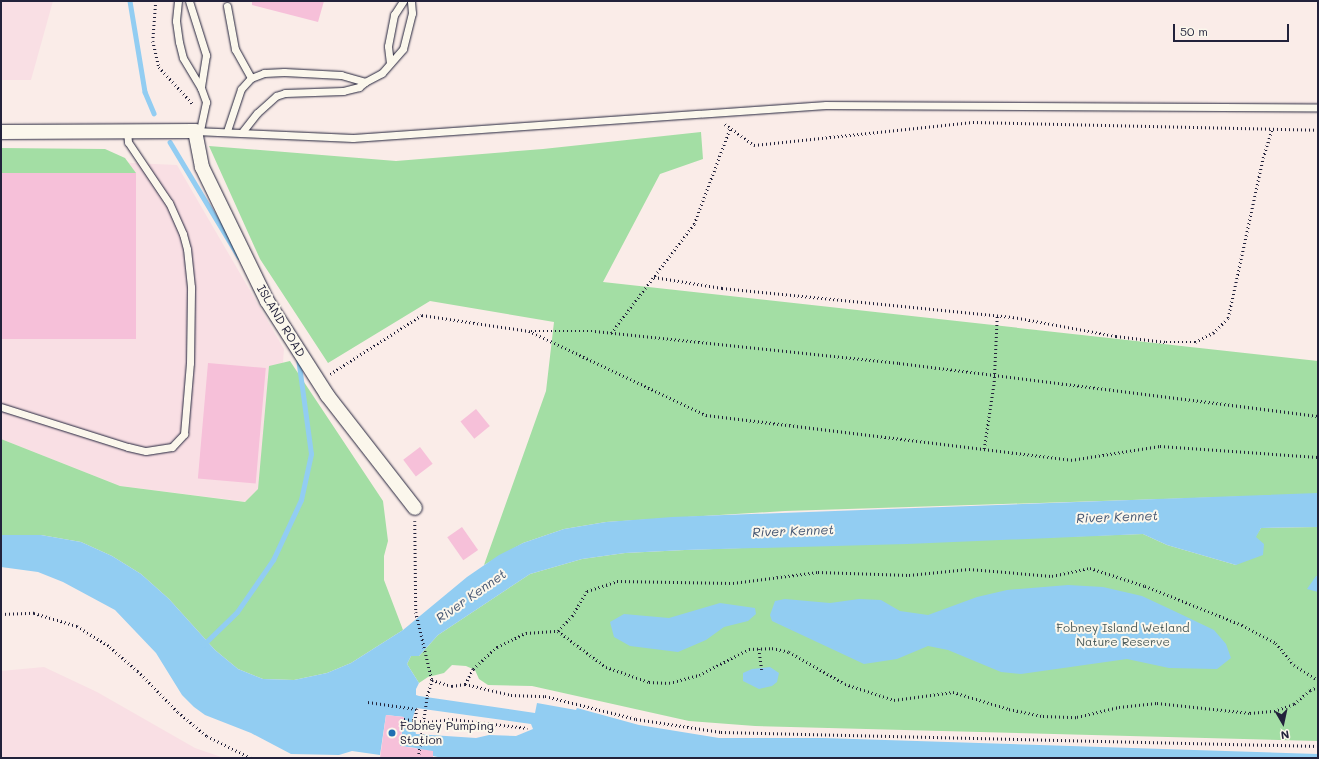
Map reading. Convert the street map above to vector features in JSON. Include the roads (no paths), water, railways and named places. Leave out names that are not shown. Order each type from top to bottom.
[{"type":"street","points":[[1,132],[127,129],[198,130]]},
{"type":"street","name":"ISLAND ROAD","points":[[198,130],[202,167],[267,301],[319,382],[415,508]]},
{"type":"lane","points":[[178,1],[176,21],[178,42],[183,58],[201,88],[206,109],[198,130],[353,138],[826,105],[1318,108]]},
{"type":"lane","points":[[189,1],[206,55],[201,88]]},
{"type":"lane","points":[[390,63],[388,46],[394,15],[403,1]]},
{"type":"lane","points":[[242,132],[257,113],[276,96],[285,93],[342,91],[359,88],[365,82],[374,79],[403,49],[412,13],[411,1]]},
{"type":"lane","points":[[227,6],[235,48],[251,78]]},
{"type":"lane","points":[[227,131],[242,89],[251,78],[264,73],[284,72],[341,75],[365,82]]},
{"type":"lane","points":[[1,407],[128,447],[146,451],[172,447],[184,434],[190,363],[190,287],[187,249],[183,234],[169,203],[128,142],[127,129]]},
{"type":"water","name":"River Kennet","points":[[1318,493],[1318,527],[1261,528],[1256,537],[1264,544],[1263,555],[1236,565],[1167,545],[1143,534],[907,544],[685,550],[625,553],[582,559],[530,574],[438,635],[419,656],[411,656],[407,664],[419,683],[416,689],[416,695],[535,713],[537,703],[576,710],[577,708],[639,725],[719,738],[823,738],[1318,754],[1318,758],[442,758],[425,754],[416,748],[400,746],[404,717],[386,715],[380,755],[352,751],[339,755],[291,754],[251,733],[205,715],[194,707],[182,695],[156,653],[115,610],[63,582],[38,572],[1,567],[1,535],[41,535],[81,542],[112,556],[141,574],[169,599],[215,650],[238,669],[263,679],[294,680],[327,673],[351,663],[403,630],[467,577],[499,555],[523,543],[564,529],[606,522],[672,517]],"holes":[[[416,708],[531,724],[533,729],[516,736],[489,735],[476,738],[416,734],[412,720]]]},
{"type":"water","points":[[1316,576],[1318,576],[1318,592],[1307,589]]},
{"type":"water","points":[[1068,585],[1103,587],[1142,596],[1214,630],[1226,644],[1231,658],[1217,669],[1169,668],[1127,659],[1021,674],[1001,672],[948,650],[928,646],[897,659],[864,664],[772,621],[770,615],[775,601],[785,599],[830,603],[859,599],[881,600],[900,611],[928,615],[977,597],[1007,590]]},
{"type":"water","points":[[720,603],[755,608],[756,614],[748,621],[724,627],[706,640],[678,652],[630,646],[614,637],[610,622],[624,614],[669,618]]},
{"type":"water","points":[[770,667],[779,673],[777,682],[772,686],[759,689],[743,681],[743,673],[752,669]]},
{"type":"waterway","points":[[130,1],[145,92],[154,113]]},
{"type":"waterway","points":[[170,142],[239,257]]},
{"type":"waterway","points":[[203,645],[237,612],[273,560],[301,500],[311,454],[298,358]]},
{"type":"place","name":"Fobney Pumping Station","points":[[392,733]]},
{"type":"park label","name":"Fobney Island Wetland Nature Reserve","points":[[1123,635]]}]
